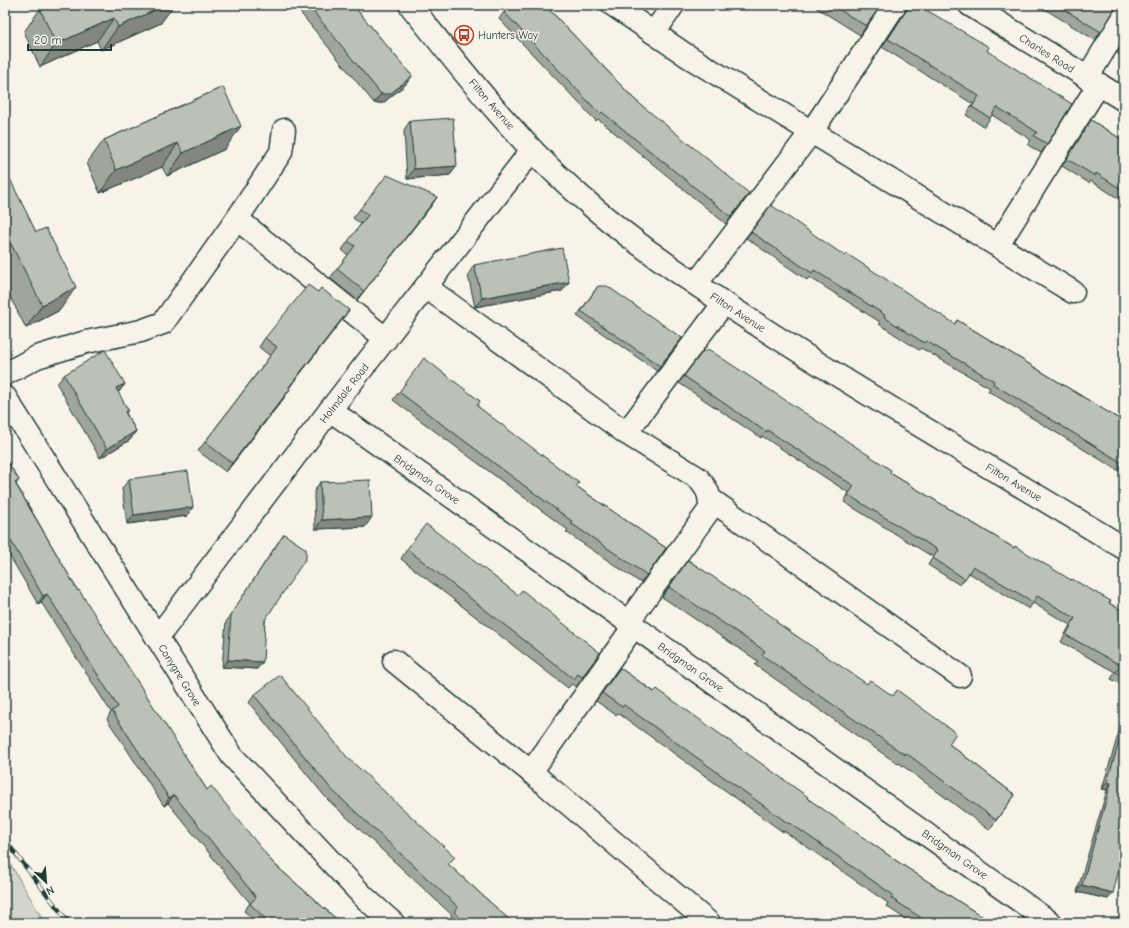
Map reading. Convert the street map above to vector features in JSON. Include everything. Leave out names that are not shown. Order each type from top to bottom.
[{"type":"street","name":"Filton Avenue","points":[[410,5],[471,81],[532,150],[578,195],[657,258],[724,303],[845,380],[1124,548]]},
{"type":"street","points":[[613,5],[686,55],[1073,292]]},
{"type":"street","points":[[654,33],[673,5]]},
{"type":"street","points":[[696,284],[812,131],[895,5]]},
{"type":"street","name":"Charles Road","points":[[970,5],[1124,100]]},
{"type":"street","points":[[998,245],[1093,81],[1124,18]]},
{"type":"street","points":[[5,374],[37,357],[86,342],[141,331],[163,322],[237,219],[281,152],[284,130]]},
{"type":"street","name":"Holmdale Road","points":[[157,638],[330,410],[532,150]]},
{"type":"street","points":[[237,219],[386,339]]},
{"type":"street","points":[[426,287],[626,433],[698,478],[707,489],[710,499],[710,509],[531,772]]},
{"type":"street","points":[[626,433],[724,303]]},
{"type":"street","name":"Conygre Grove","points":[[5,397],[232,756],[364,897],[393,923]]},
{"type":"street","name":"Bridgman Grove","points":[[330,410],[1051,923]]},
{"type":"street","points":[[710,499],[960,676]]},
{"type":"street","points":[[394,661],[531,772],[709,923]]},
{"type":"shaded area","points":[[5,855],[45,923],[5,923]]},
{"type":"building","points":[[49,5],[166,5],[118,27],[114,18],[56,44],[40,9]]},
{"type":"building","points":[[308,5],[353,5],[412,76],[390,94],[381,94]]},
{"type":"building","points":[[512,5],[545,5],[634,99],[749,193],[731,217],[602,112],[600,114],[504,12]]},
{"type":"building","points":[[832,5],[881,5],[866,26]]},
{"type":"building","points":[[910,5],[918,5],[989,47],[987,51],[1072,104],[1047,144],[1034,136],[1037,132],[997,107],[990,118],[972,107],[979,96],[888,39]]},
{"type":"building","points":[[1057,5],[1117,5],[1101,32]]},
{"type":"building","points":[[223,87],[241,126],[183,153],[178,143],[116,170],[104,140]]},
{"type":"building","points":[[453,118],[457,166],[414,169],[410,121]]},
{"type":"building","points":[[1091,120],[1124,141],[1124,191],[1096,173],[1095,176],[1067,159]]},
{"type":"building","points":[[8,175],[36,232],[46,228],[76,287],[42,305],[11,244],[5,247],[5,177]]},
{"type":"building","points":[[387,175],[437,197],[364,291],[337,269],[355,246],[348,241],[368,215],[360,209]]},
{"type":"building","points":[[771,205],[845,256],[847,254],[955,324],[957,320],[1124,422],[1124,464],[993,384],[994,381],[926,341],[924,343],[884,317],[885,315],[814,270],[812,273],[751,232]]},
{"type":"building","points":[[562,248],[569,282],[482,298],[474,265]]},
{"type":"building","points":[[308,285],[318,292],[321,288],[349,310],[232,463],[205,442],[277,347],[265,338]]},
{"type":"building","points":[[598,286],[607,286],[682,338],[660,366],[581,311]]},
{"type":"building","points":[[708,349],[891,470],[890,473],[1014,548],[1015,546],[1071,580],[1072,579],[1111,601],[1109,603],[1124,612],[1124,677],[1116,672],[1120,665],[1066,635],[1075,618],[1037,596],[1033,602],[973,566],[965,579],[933,558],[938,550],[848,495],[854,486],[767,430],[766,432],[684,376],[704,350],[706,352]]},
{"type":"building","points":[[105,350],[125,384],[116,388],[128,410],[125,412],[136,431],[107,449],[64,375]]},
{"type":"building","points":[[424,358],[480,401],[477,406],[579,483],[576,486],[666,548],[647,575],[572,524],[573,522],[399,392]]},
{"type":"building","points":[[5,458],[19,480],[15,483],[78,591],[79,590],[207,790],[211,786],[274,864],[341,923],[270,923],[250,904],[256,897],[174,795],[169,798],[112,711],[118,707],[47,594],[43,596],[5,531]]},
{"type":"building","points":[[188,471],[193,507],[134,515],[129,479]]},
{"type":"building","points":[[370,480],[372,517],[322,520],[320,482]]},
{"type":"building","points":[[426,524],[518,595],[522,590],[600,653],[582,677],[578,674],[574,679],[407,549]]},
{"type":"building","points":[[284,534],[306,549],[306,558],[265,620],[263,662],[228,660],[231,614]]},
{"type":"building","points":[[688,560],[777,620],[776,622],[867,684],[870,680],[893,696],[897,690],[956,733],[949,744],[1015,795],[996,820],[906,753],[905,755],[762,655],[765,651],[669,587]]},
{"type":"building","points":[[620,668],[654,692],[657,689],[901,864],[992,923],[929,923],[891,898],[893,895],[790,823],[789,824],[624,705],[622,707],[602,693]]},
{"type":"building","points":[[280,675],[347,757],[455,857],[448,864],[513,923],[465,923],[454,912],[458,907],[332,790],[254,695]]},
{"type":"building","points":[[1124,725],[1124,849],[1113,893],[1082,885],[1111,783],[1107,782]]},
{"type":"railway","points":[[5,840],[69,923]]},
{"type":"place","name":"Hunters Way","points":[[464,35]]}]
